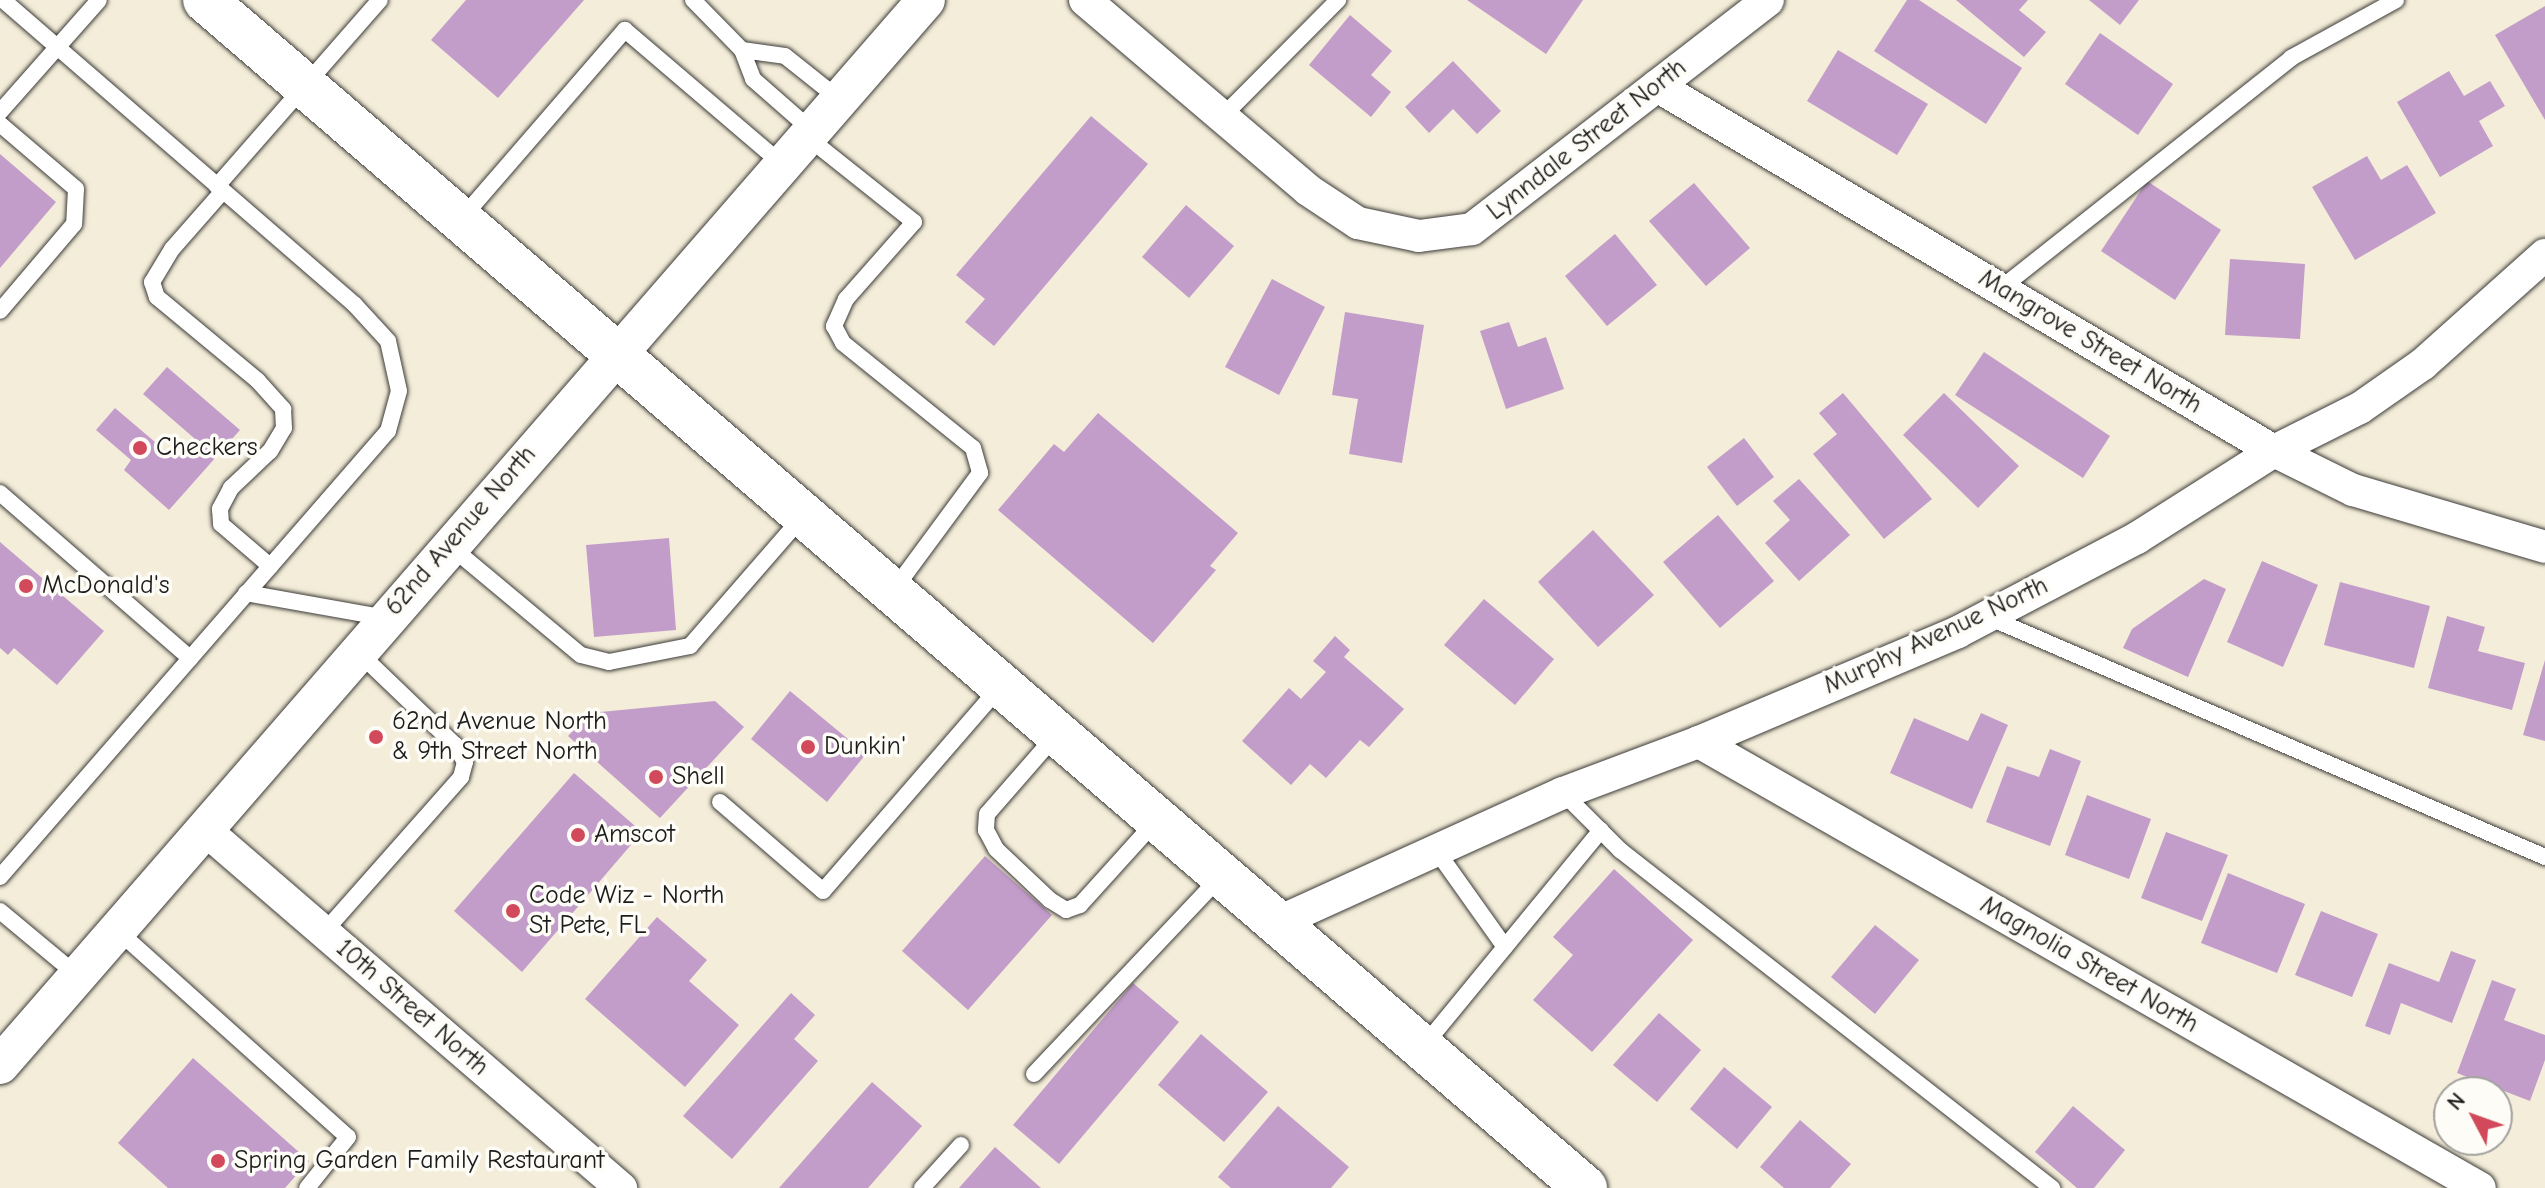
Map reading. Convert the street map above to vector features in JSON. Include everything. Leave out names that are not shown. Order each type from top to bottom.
[{"type":"main road","points":[[225,6],[306,86],[1274,924],[1585,1188]]},
{"type":"street","name":"62nd Avenue North","points":[[0,1065],[926,0]]},
{"type":"street","name":"Lynndale Street North","points":[[1085,0],[1308,190],[1358,223],[1419,236],[1472,229],[1768,0]]},
{"type":"street","name":"Mangrove Street North","points":[[1657,86],[2274,451],[2353,490],[2545,547]]},
{"type":"street","name":"Murphy Avenue North","points":[[1274,924],[1563,793],[1699,742],[1986,617],[2137,538],[2274,451],[2360,408],[2423,364],[2545,255]]},
{"type":"street","name":"Magnolia Street North","points":[[1699,742],[2480,1188]]},
{"type":"street","name":"10th Street North","points":[[203,828],[621,1188]]},
{"type":"lane","points":[[0,877],[388,431],[399,391],[388,341],[220,188],[3,0]]},
{"type":"lane","points":[[0,112],[99,0]]},
{"type":"lane","points":[[270,566],[221,524],[220,509],[231,488],[270,451],[284,428],[283,409],[258,381],[157,297],[152,282],[172,249],[220,188],[380,0]]},
{"type":"lane","points":[[693,0],[742,50],[753,79],[799,143]]},
{"type":"lane","points":[[1222,117],[1338,0]]},
{"type":"lane","points":[[2000,289],[2291,58],[2396,0]]},
{"type":"lane","points":[[462,219],[625,30],[914,222],[846,299],[834,326],[838,335],[973,448],[980,473],[892,592]]},
{"type":"lane","points":[[742,50],[785,56],[839,99]]},
{"type":"lane","points":[[0,124],[76,189],[74,224],[0,311]]},
{"type":"lane","points":[[0,493],[190,658]]},
{"type":"lane","points":[[449,545],[581,655],[609,662],[690,646],[804,515]]},
{"type":"lane","points":[[246,593],[386,618]]},
{"type":"lane","points":[[1986,617],[2545,857]]},
{"type":"lane","points":[[324,932],[461,777],[465,762],[455,745],[357,651]]},
{"type":"lane","points":[[720,802],[823,891],[1000,686]]},
{"type":"lane","points":[[1056,735],[987,814],[986,830],[996,849],[1050,900],[1066,910],[1080,905],[1156,821]]},
{"type":"lane","points":[[1563,793],[1601,830],[2052,1188]]},
{"type":"lane","points":[[1421,1049],[1601,830]]},
{"type":"lane","points":[[1436,850],[1505,947]]},
{"type":"lane","points":[[1034,1074],[1220,877]]},
{"type":"lane","points":[[0,911],[78,976]]},
{"type":"lane","points":[[117,930],[348,1137],[307,1188]]},
{"type":"lane","points":[[922,1188],[961,1145]]},
{"type":"building","points":[[466,0],[584,0],[498,98],[431,40]]},
{"type":"building","points":[[1467,0],[1583,0],[1546,54]]},
{"type":"building","points":[[1907,0],[1919,0],[2022,68],[1986,124],[1874,51]]},
{"type":"building","points":[[1956,0],[2028,0],[2019,10],[2046,32],[2024,57]]},
{"type":"building","points":[[2089,0],[2139,0],[2120,25]]},
{"type":"building","points":[[2545,6],[2545,120],[2495,35]]},
{"type":"building","points":[[1350,15],[1392,51],[1371,75],[1391,92],[1371,117],[1309,65]]},
{"type":"building","points":[[2100,33],[2173,84],[2138,135],[2065,84]]},
{"type":"building","points":[[1838,50],[1928,104],[1897,155],[1807,101]]},
{"type":"building","points":[[1453,61],[1501,111],[1477,134],[1453,109],[1429,133],[1405,107]]},
{"type":"building","points":[[2449,71],[2464,96],[2490,81],[2505,106],[2479,121],[2493,146],[2440,177],[2397,102]]},
{"type":"building","points":[[1091,116],[1148,164],[994,346],[965,322],[985,299],[956,275]]},
{"type":"building","points":[[0,154],[56,202],[0,268]]},
{"type":"building","points":[[2367,156],[2381,180],[2407,165],[2436,213],[2355,260],[2312,187]]},
{"type":"building","points":[[2147,181],[2221,230],[2175,300],[2101,251]]},
{"type":"building","points":[[1694,183],[1750,248],[1706,286],[1649,221]]},
{"type":"building","points":[[1186,205],[1234,246],[1189,298],[1142,257]]},
{"type":"building","points":[[1615,234],[1657,285],[1607,326],[1565,276]]},
{"type":"building","points":[[2230,259],[2305,264],[2300,339],[2225,335]]},
{"type":"building","points":[[1272,279],[1325,307],[1279,395],[1225,367]]},
{"type":"building","points":[[1345,312],[1424,325],[1402,463],[1349,454],[1358,399],[1332,395]]},
{"type":"building","points":[[1509,322],[1518,347],[1546,337],[1564,389],[1506,409],[1480,331]]},
{"type":"building","points":[[1984,352],[2110,436],[2083,478],[1955,395]]},
{"type":"building","name":"Checkers","points":[[167,367],[240,430],[169,510],[124,470],[131,460],[96,430],[115,408],[175,459],[194,438],[143,394]]},
{"type":"building","points":[[1843,393],[1932,499],[1884,539],[1813,454],[1837,434],[1819,413]]},
{"type":"building","points":[[1944,393],[2019,466],[1978,508],[1903,435]]},
{"type":"building","points":[[1098,413],[1238,533],[1210,566],[1216,570],[1153,643],[998,510],[1054,444],[1064,452]]},
{"type":"building","points":[[1744,438],[1774,477],[1737,506],[1707,467]]},
{"type":"building","points":[[1799,479],[1850,535],[1799,581],[1765,543],[1790,520],[1773,501]]},
{"type":"building","points":[[1718,515],[1774,581],[1720,628],[1663,562]]},
{"type":"building","points":[[1593,530],[1654,595],[1598,647],[1538,582]]},
{"type":"building","points":[[669,538],[676,630],[594,637],[586,545]]},
{"type":"building","name":"McDonald's","points":[[0,542],[104,631],[57,685],[14,648],[8,655],[0,648]]},
{"type":"building","points":[[2262,561],[2318,585],[2283,667],[2227,642]]},
{"type":"building","points":[[2204,579],[2226,589],[2188,677],[2123,648],[2132,629]]},
{"type":"building","points":[[2340,582],[2430,606],[2414,668],[2324,645]]},
{"type":"building","points":[[1484,599],[1554,659],[1515,705],[1444,645]]},
{"type":"building","points":[[2447,616],[2485,627],[2478,651],[2525,663],[2512,710],[2428,688]]},
{"type":"building","points":[[1335,636],[1350,650],[1344,657],[1404,709],[1369,747],[1360,740],[1326,778],[1310,764],[1291,785],[1242,741],[1289,688],[1301,699],[1326,672],[1313,661]]},
{"type":"building","points":[[2545,660],[2545,741],[2523,735]]},
{"type":"building","name":"Dunkin'","points":[[790,691],[866,754],[827,802],[751,739]]},
{"type":"building","name":"Shell","points":[[715,701],[744,727],[660,818],[568,736],[590,713]]},
{"type":"building","points":[[1981,713],[2008,725],[1972,809],[1890,773],[1914,718],[1968,741]]},
{"type":"building","points":[[2050,749],[2081,761],[2050,846],[1986,822],[2007,766],[2039,777]]},
{"type":"building","points":[[574,773],[642,832],[522,972],[454,911]]},
{"type":"building","points":[[2087,795],[2151,819],[2129,879],[2065,855]]},
{"type":"building","points":[[2166,832],[2228,855],[2202,921],[2141,898]]},
{"type":"building","points":[[985,856],[1052,915],[968,1010],[902,951]]},
{"type":"building","points":[[1614,869],[1693,940],[1592,1052],[1533,1000],[1573,955],[1553,937]]},
{"type":"building","points":[[2228,873],[2305,904],[2277,973],[2201,943]]},
{"type":"building","points":[[2321,911],[2378,934],[2352,997],[2295,975]]},
{"type":"building","points":[[657,917],[707,960],[689,981],[739,1025],[685,1087],[585,999]]},
{"type":"building","points":[[1875,925],[1919,960],[1875,1014],[1831,977]]},
{"type":"building","points":[[2451,951],[2476,960],[2452,1023],[2401,1003],[2390,1035],[2365,1026],[2389,963],[2439,982]]},
{"type":"building","points":[[2492,980],[2516,989],[2504,1020],[2545,1035],[2545,1060],[2530,1101],[2513,1094],[2513,1076],[2465,1076],[2457,1073]]},
{"type":"building","points":[[1133,983],[1179,1022],[1059,1164],[1013,1125]]},
{"type":"building","points":[[791,993],[815,1015],[794,1039],[818,1061],[732,1159],[683,1116]]},
{"type":"building","points":[[1659,1013],[1701,1050],[1657,1102],[1613,1065]]},
{"type":"building","points":[[1201,1034],[1268,1092],[1224,1142],[1158,1085]]},
{"type":"building","points":[[193,1058],[309,1161],[285,1188],[168,1188],[118,1143]]},
{"type":"building","points":[[1724,1067],[1772,1107],[1737,1149],[1690,1109]]},
{"type":"building","points":[[872,1082],[922,1126],[868,1188],[779,1188]]},
{"type":"building","points":[[1278,1106],[1349,1167],[1331,1188],[1231,1188],[1218,1177]]},
{"type":"building","points":[[2073,1106],[2125,1150],[2094,1188],[2077,1188],[2035,1152]]},
{"type":"building","points":[[1800,1120],[1851,1164],[1830,1188],[1784,1188],[1760,1167]]},
{"type":"building","points":[[995,1147],[1041,1188],[959,1188]]},
{"type":"place","name":"Checkers","points":[[140,448]]},
{"type":"place","name":"McDonald's","points":[[26,586]]},
{"type":"place","name":"62nd Avenue North & 9th Street North","points":[[376,737]]},
{"type":"place","name":"Dunkin'","points":[[808,747]]},
{"type":"place","name":"Shell","points":[[656,777]]},
{"type":"place","name":"Amscot","points":[[578,835]]},
{"type":"place","name":"Code Wiz - North St Pete, FL","points":[[513,911]]},
{"type":"place","name":"Spring Garden Family Restaurant","points":[[218,1161]]}]
